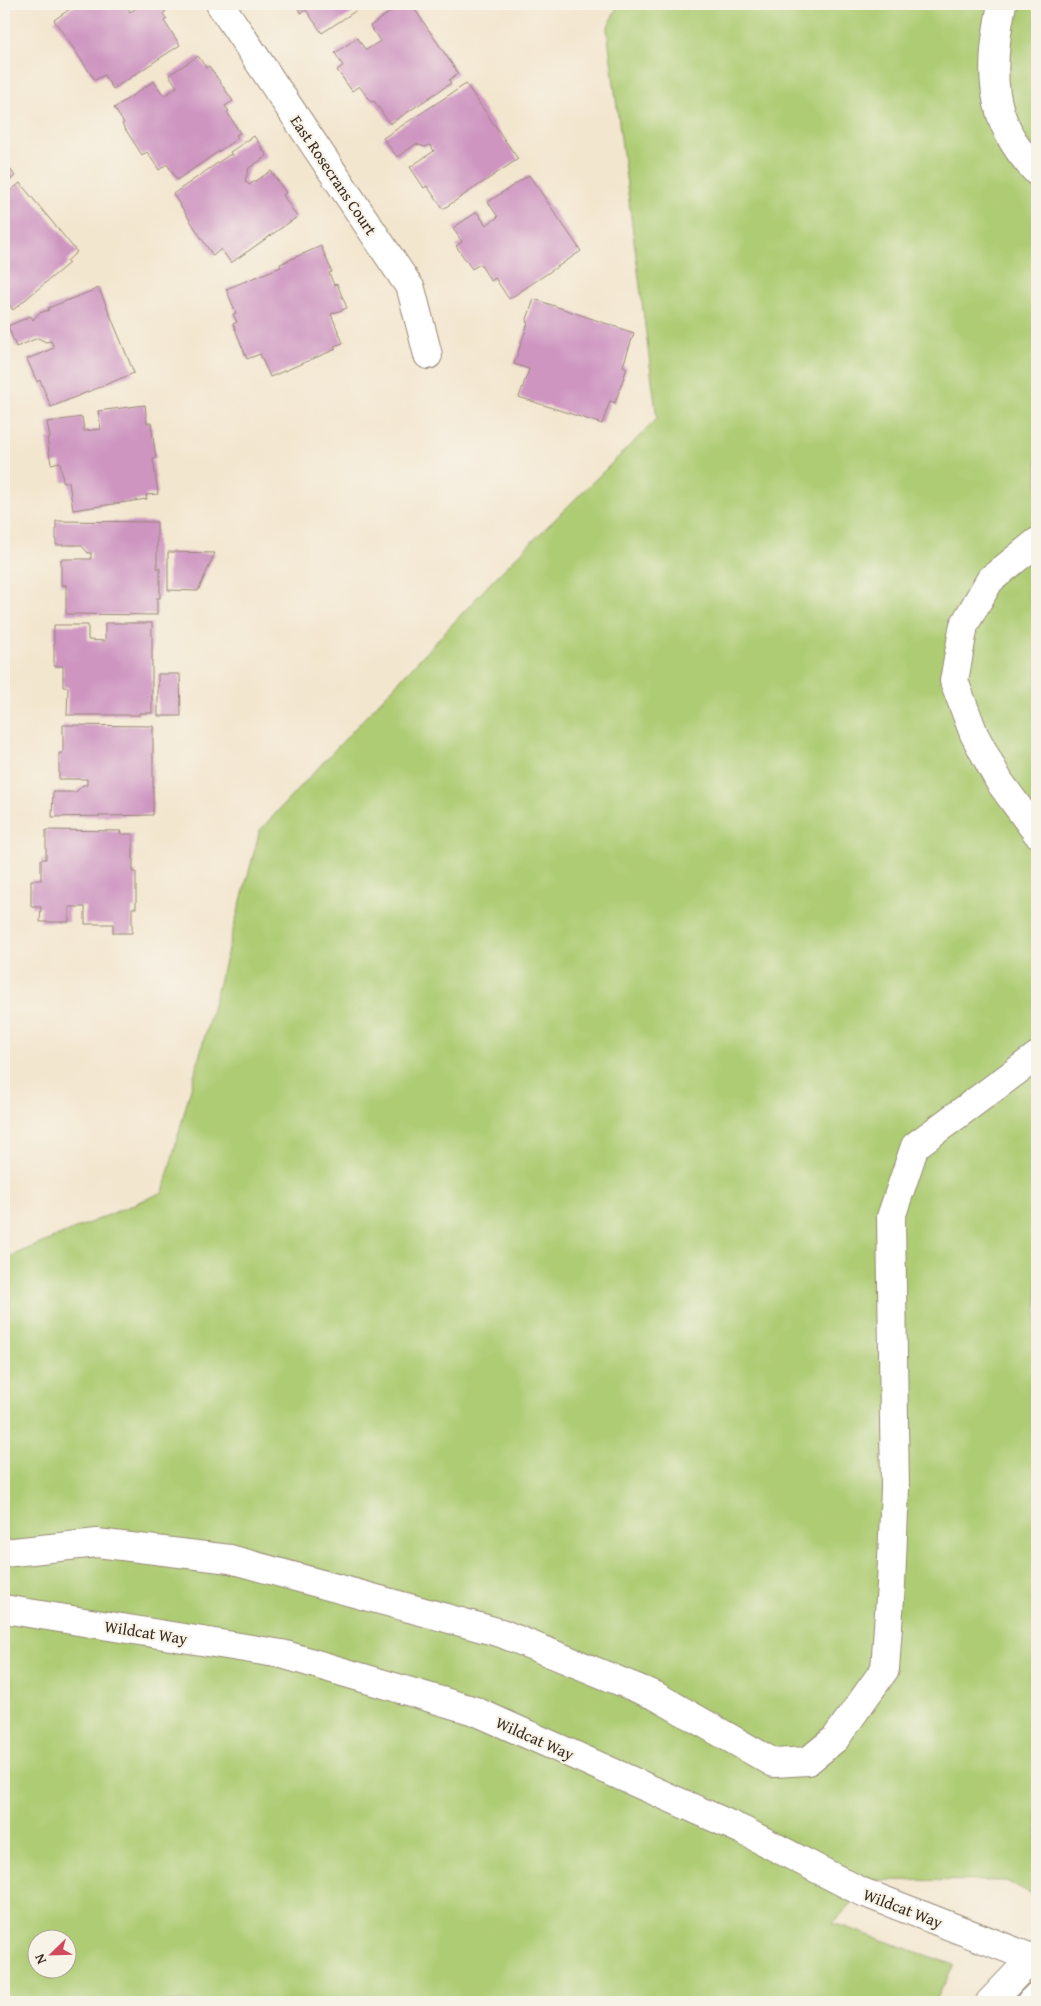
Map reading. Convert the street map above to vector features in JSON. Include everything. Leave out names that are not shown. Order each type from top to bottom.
[{"type":"street","name":"East Rosecrans Court","points":[[220,4],[411,289],[428,355]]},
{"type":"street","points":[[1002,4],[994,44],[994,78],[1001,118],[1022,156],[1037,172]]},
{"type":"street","points":[[1037,542],[990,580],[964,625],[954,681],[974,734],[999,781],[1037,833]]},
{"type":"street","points":[[4,1553],[97,1543],[230,1559],[501,1633],[656,1696],[774,1763],[808,1761],[835,1740],[885,1669],[895,1488],[891,1217],[915,1146],[1037,1056]]},
{"type":"street","name":"Wildcat Way","points":[[4,1609],[282,1654],[475,1711],[742,1830],[860,1892],[1035,1959]]},
{"type":"street","points":[[990,2002],[1035,1959]]},
{"type":"street","points":[[1031,2002],[1037,1996]]},
{"type":"green space","points":[[618,4],[1037,4],[1037,1896],[1006,1881],[874,1880],[833,1923],[954,1965],[935,2002],[4,2002],[4,1259],[163,1192],[260,830],[498,575],[657,419],[607,29]]},
{"type":"building","points":[[77,4],[130,4],[128,7],[130,12],[143,4],[161,4],[166,11],[163,14],[167,19],[164,21],[180,45],[113,89],[104,75],[95,80],[54,20]]},
{"type":"building","points":[[295,4],[366,4],[322,33],[306,10],[301,13]]},
{"type":"building","points":[[402,4],[411,4],[458,73],[449,80],[451,83],[390,124],[374,101],[371,102],[359,86],[352,91],[337,70],[343,66],[335,53],[357,38],[366,50],[380,41],[370,26]]},
{"type":"building","points":[[198,56],[206,68],[209,66],[233,101],[225,106],[240,133],[236,135],[238,138],[177,180],[167,164],[159,170],[147,152],[142,155],[114,108],[154,81],[164,96],[177,87],[169,75]]},
{"type":"building","points":[[466,84],[518,159],[443,209],[427,186],[424,188],[410,167],[434,151],[430,145],[425,147],[416,144],[397,157],[383,138]]},
{"type":"building","points":[[254,136],[267,156],[249,168],[245,181],[249,185],[271,171],[286,193],[283,195],[297,217],[231,263],[221,249],[213,256],[173,194],[229,155],[232,155],[230,152]]},
{"type":"building","points":[[4,157],[7,161],[5,162],[15,176],[4,185]]},
{"type":"building","points":[[529,175],[581,251],[509,299],[495,278],[491,281],[480,264],[472,269],[456,246],[462,242],[453,228],[477,212],[486,225],[498,217],[488,202]]},
{"type":"building","points":[[20,183],[77,252],[67,261],[69,263],[13,310],[4,298],[4,196]]},
{"type":"building","points":[[321,246],[332,272],[329,273],[334,285],[337,284],[347,308],[331,314],[343,343],[334,346],[336,349],[270,377],[260,354],[247,359],[233,324],[237,322],[233,314],[236,313],[226,289],[281,267],[280,264]]},
{"type":"building","points":[[99,288],[134,373],[51,407],[40,380],[37,382],[27,359],[54,348],[51,341],[46,342],[38,338],[16,347],[8,326],[31,316],[33,320],[39,313],[49,310],[48,308]]},
{"type":"building","points":[[534,299],[634,333],[623,366],[627,368],[615,403],[610,401],[602,424],[519,397],[529,369],[514,364]]},
{"type":"building","points":[[145,405],[147,423],[151,423],[156,458],[153,459],[158,494],[146,495],[147,499],[73,510],[69,482],[63,482],[60,462],[51,464],[47,438],[50,438],[47,422],[82,417],[84,431],[101,429],[98,411]]},
{"type":"building","points":[[56,521],[157,522],[157,568],[160,568],[160,598],[157,598],[157,615],[66,614],[66,585],[61,585],[61,559],[91,559],[91,553],[88,553],[81,545],[56,545]]},
{"type":"building","points":[[168,552],[215,553],[198,591],[168,590]]},
{"type":"building","points":[[105,623],[152,623],[152,713],[139,713],[139,715],[67,715],[68,687],[63,687],[63,666],[54,666],[54,625],[88,625],[88,640],[105,641]]},
{"type":"building","points":[[158,674],[180,674],[181,716],[158,716]]},
{"type":"building","points":[[63,725],[153,726],[153,815],[52,817],[53,792],[76,792],[83,785],[87,785],[87,779],[59,779],[59,753],[63,753]]},
{"type":"building","points":[[46,830],[121,831],[120,834],[133,834],[133,872],[136,872],[136,908],[132,908],[132,933],[113,933],[113,924],[85,924],[85,907],[69,907],[69,922],[40,922],[41,907],[31,907],[31,880],[41,880],[41,859],[46,859]]}]
